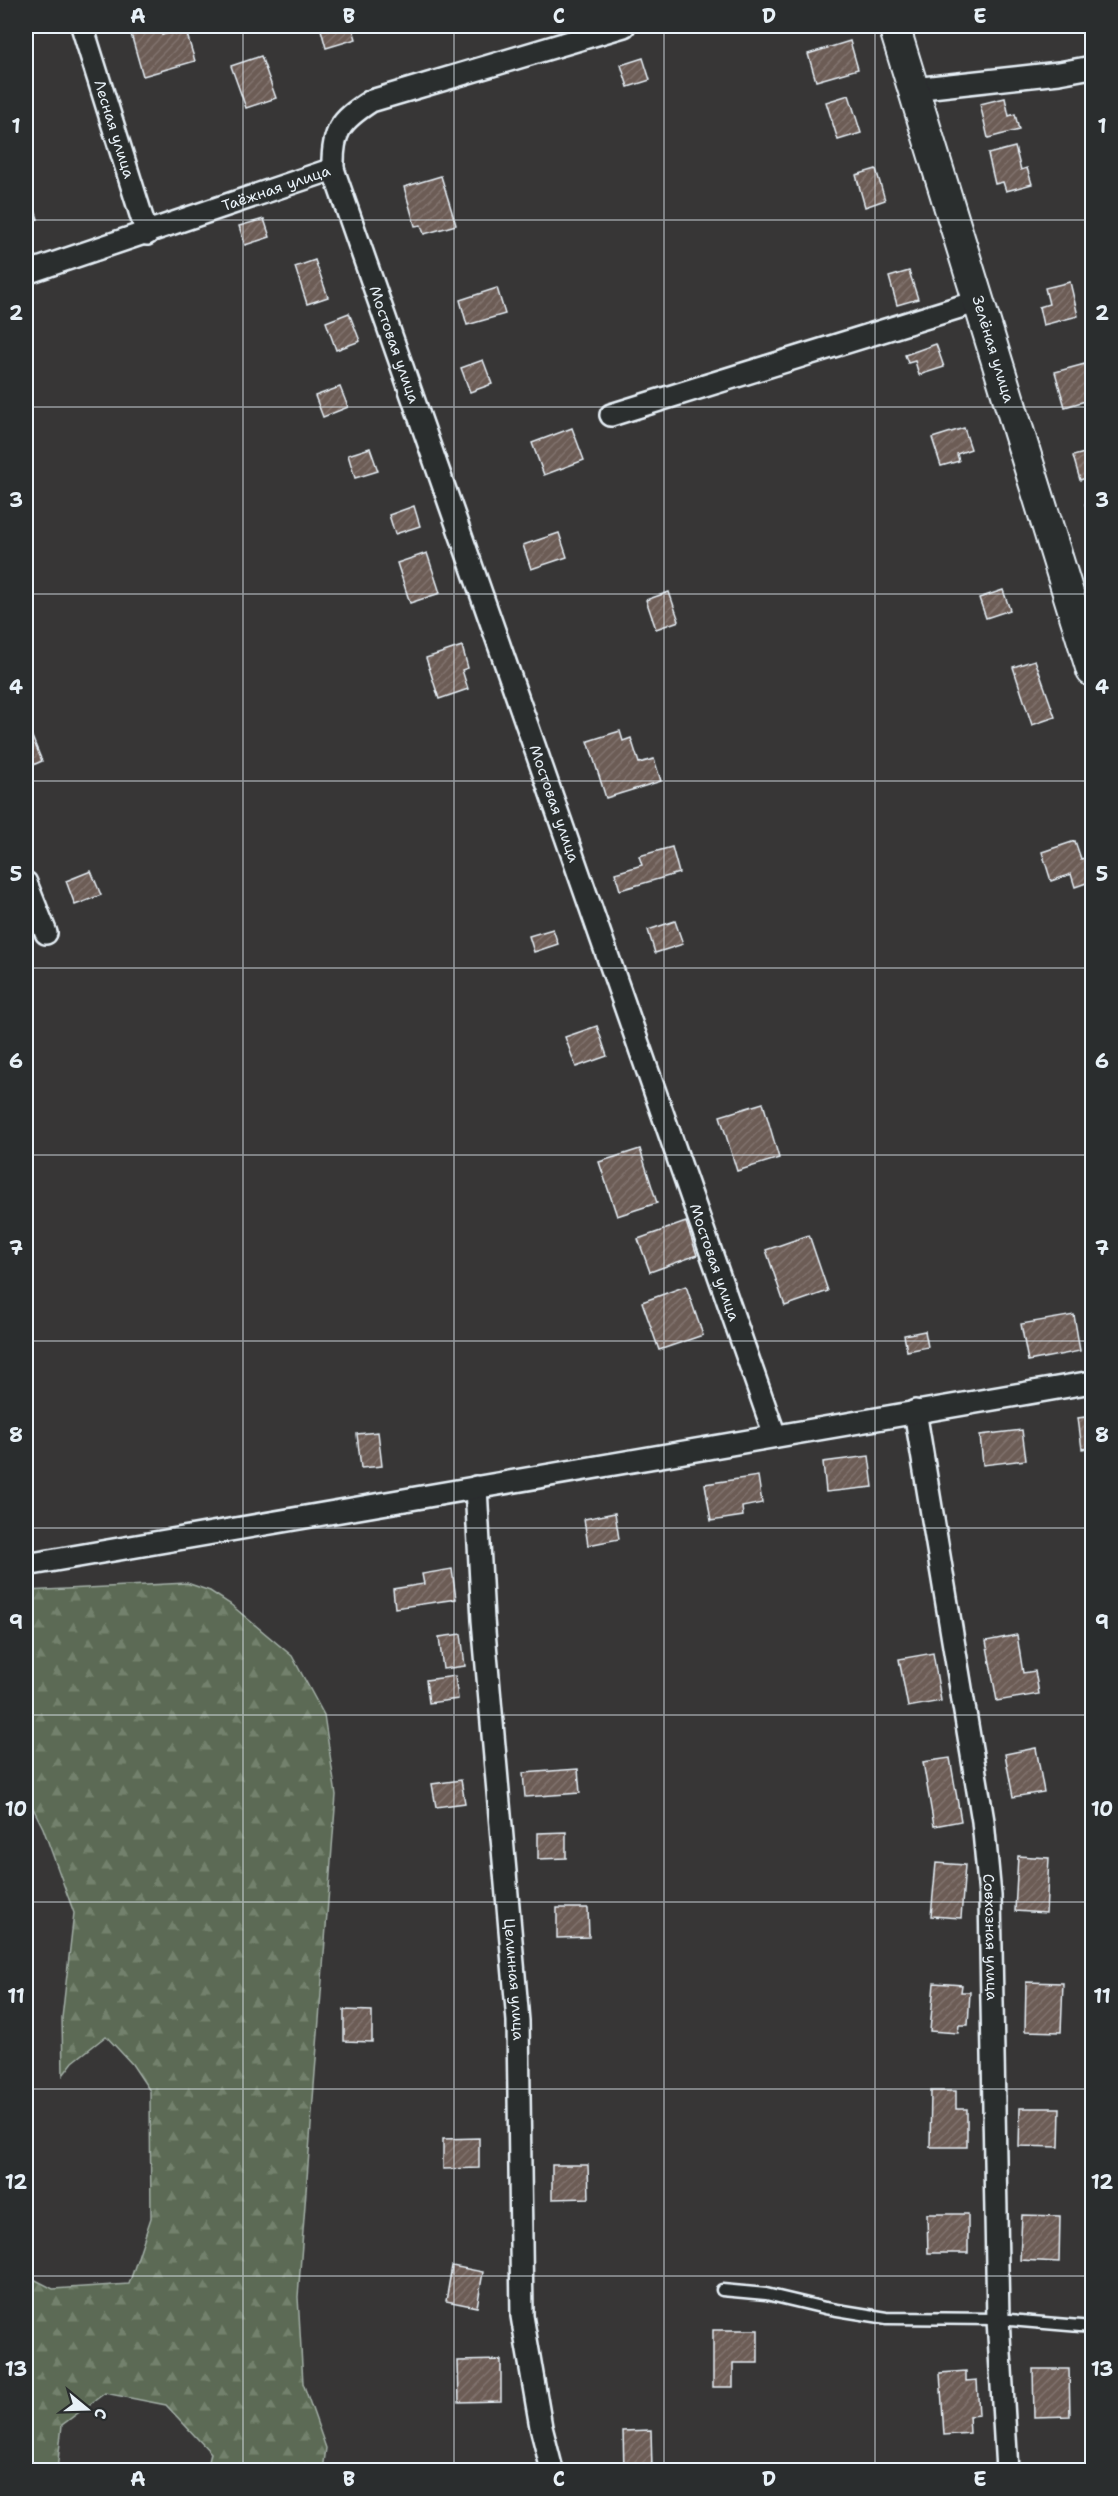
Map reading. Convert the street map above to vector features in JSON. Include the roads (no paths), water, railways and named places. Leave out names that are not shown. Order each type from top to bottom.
[{"type":"main road","name":"Зелёная улица","points":[[894,26],[1092,671]]},
{"type":"street","name":"Лесная улица","points":[[82,26],[147,234]]},
{"type":"street","name":"Таёжная улица","points":[[26,273],[333,170],[332,148],[339,127],[371,101],[624,26]]},
{"type":"street","points":[[913,88],[1059,73],[1092,67]]},
{"type":"street","name":"Мостовая улица","points":[[333,170],[775,1436]]},
{"type":"street","points":[[611,416],[979,301]]},
{"type":"street","points":[[26,883],[46,933]]},
{"type":"street","points":[[26,1565],[1092,1382]]},
{"type":"street","name":"Совхозная улица","points":[[915,1412],[983,1821],[989,1885],[998,2319],[1007,2470]]},
{"type":"street","name":"Целинная улица","points":[[476,1487],[487,1666],[518,2021],[522,2316],[541,2427],[552,2470]]},
{"type":"lane","points":[[722,2290],[766,2294],[825,2308],[887,2318],[998,2319],[1092,2326]]}]
